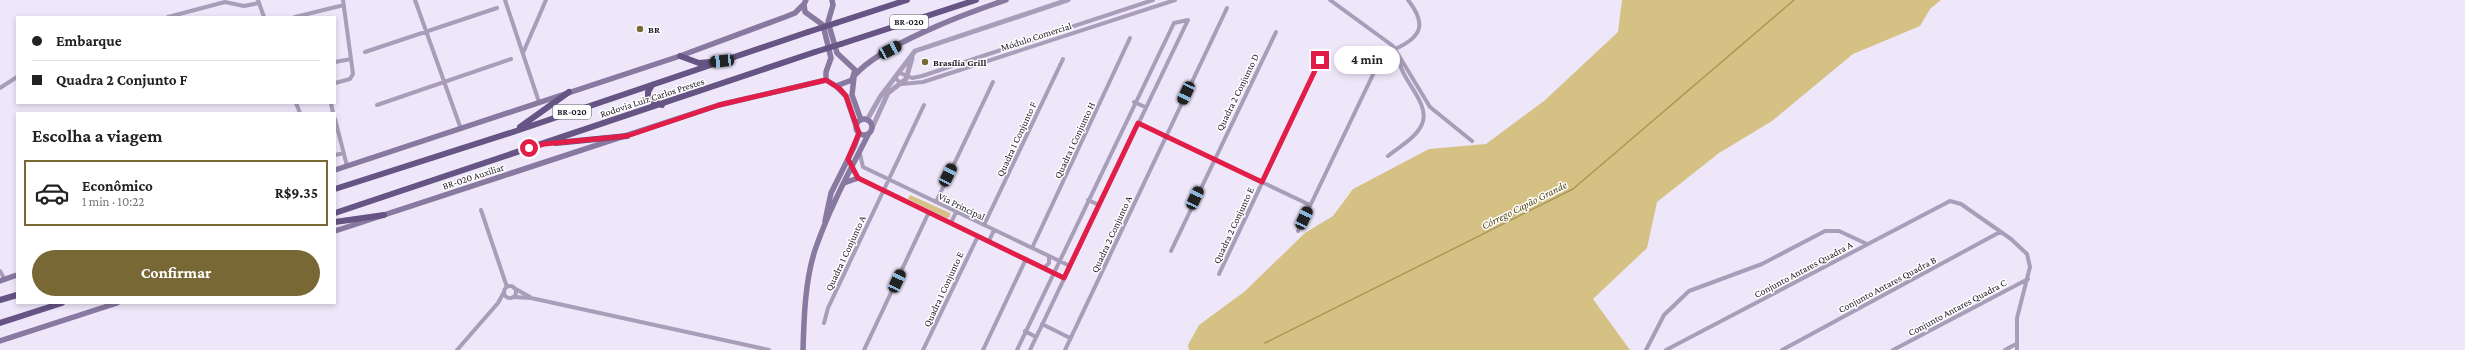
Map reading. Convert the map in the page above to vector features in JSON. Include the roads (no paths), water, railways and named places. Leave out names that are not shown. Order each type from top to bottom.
[{"type":"highway","name":"Rodovia Luiz Carlos Prestes","points":[[336,189],[516,131],[907,0]]},
{"type":"highway","name":"Rodovia Luiz Carlos Prestes","points":[[336,213],[662,105],[815,52],[976,0]]},
{"type":"highway","points":[[680,56],[699,63],[722,61]]},
{"type":"highway","points":[[652,85],[648,92],[648,99],[654,103],[662,105]]},
{"type":"highway","points":[[516,131],[569,92]]},
{"type":"highway","points":[[544,144],[627,136]]},
{"type":"highway","points":[[336,222],[384,215]]},
{"type":"highway","points":[[0,300],[16,295]]},
{"type":"highway","points":[[0,323],[59,304]]},
{"type":"main road","points":[[832,0],[833,5],[828,22],[837,53],[843,61],[853,66],[855,76],[852,95],[871,131]]},
{"type":"main road","points":[[836,86],[848,83],[864,65],[911,39],[954,19],[1006,0]]},
{"type":"main road","points":[[336,170],[680,56],[785,18],[805,2]]},
{"type":"main road","points":[[803,350],[810,271],[823,229],[831,193],[859,133],[846,96],[836,86],[826,80],[826,72],[831,58],[823,25],[805,12],[805,2]]},
{"type":"main road","name":"BR-020 Auxiliar","points":[[336,232],[719,105],[826,80]]},
{"type":"main road","points":[[856,126],[864,120]]},
{"type":"main road","points":[[859,133],[863,135],[871,131]]},
{"type":"main road","points":[[823,229],[851,168],[871,131]]},
{"type":"main road","points":[[848,159],[851,168]]},
{"type":"main road","points":[[844,183],[858,178]]},
{"type":"main road","points":[[2,280],[16,276]]},
{"type":"main road","points":[[0,341],[114,304]]},
{"type":"street","points":[[336,83],[352,77],[351,58],[343,0]]},
{"type":"street","points":[[415,0],[443,84],[461,129]]},
{"type":"street","points":[[505,0],[540,102]]},
{"type":"street","points":[[523,53],[546,0]]},
{"type":"street","points":[[864,120],[913,55],[922,48],[1068,0]]},
{"type":"street","name":"Módulo Comercial","points":[[900,73],[907,76],[922,76],[1153,0]]},
{"type":"street","name":"Módulo Comercial","points":[[902,84],[923,82],[1175,0]]},
{"type":"street","points":[[1330,0],[1384,39],[1395,49],[1430,107],[1472,141]]},
{"type":"street","points":[[1395,49],[1409,43],[1419,32],[1421,22],[1408,0]]},
{"type":"street","points":[[172,16],[225,2],[244,6],[258,1],[264,16]]},
{"type":"street","points":[[299,16],[344,5]]},
{"type":"street","points":[[1139,5],[1141,11]]},
{"type":"street","points":[[365,52],[497,8]]},
{"type":"street","name":"Quadra 2 Conjunto A","points":[[1064,350],[1227,8]]},
{"type":"street","points":[[1017,350],[1134,102],[1174,23],[1188,20],[1098,205],[1030,350]]},
{"type":"street","points":[[1082,24],[1084,29]]},
{"type":"street","name":"Quadra 2 Conjunto D","points":[[1171,251],[1213,159],[1276,32]]},
{"type":"street","name":"Quadra 1 Conjunto H","points":[[1032,248],[1130,38]]},
{"type":"street","points":[[1006,49],[1008,54]]},
{"type":"street","points":[[1388,156],[1418,131],[1423,124],[1424,115],[1418,98],[1402,71],[1395,49]]},
{"type":"street","points":[[871,131],[888,93],[902,84],[907,76],[913,55]]},
{"type":"street","points":[[336,62],[351,58]]},
{"type":"street","points":[[377,105],[443,84],[511,59]]},
{"type":"street","name":"Quadra 1 Conjunto F","points":[[984,225],[1063,60]]},
{"type":"street","name":"Quadra 2 Conjunto E","points":[[1219,274],[1320,60]]},
{"type":"street","points":[[1298,231],[1379,62]]},
{"type":"street","points":[[922,76],[923,82]]},
{"type":"street","points":[[0,88],[16,78]]},
{"type":"street","points":[[896,79],[902,84]]},
{"type":"street","points":[[936,202],[994,82]]},
{"type":"street","points":[[1134,102],[1145,107]]},
{"type":"street","name":"Quadra 1 Conjunto A","points":[[824,323],[828,308],[882,190],[924,105]]},
{"type":"street","points":[[336,123],[347,166]]},
{"type":"street","points":[[1138,123],[1310,205]]},
{"type":"street","name":"Via Principal","points":[[860,151],[859,159],[863,167],[1070,266]]},
{"type":"street","points":[[336,155],[344,153]]},
{"type":"street","name":"Via Principal","points":[[851,168],[858,178],[1064,278]]},
{"type":"street","points":[[1088,200],[1098,205]]},
{"type":"street","name":"Conjunto Antares Quadra A","points":[[1666,350],[1946,201],[1961,204],[2000,232]]},
{"type":"street","points":[[457,350],[498,303],[507,287],[481,210]]},
{"type":"street","points":[[864,350],[929,212]]},
{"type":"street","points":[[951,223],[956,212]]},
{"type":"street","points":[[989,241],[994,230]]},
{"type":"street","points":[[1646,350],[1664,315],[1689,291],[1762,264],[1824,231],[1839,231],[1867,244]]},
{"type":"street","points":[[2000,232],[2021,246],[2030,260],[2028,278],[2017,318],[2017,350]]},
{"type":"street","name":"Conjunto Antares Quadra B","points":[[1782,350],[2000,232]]},
{"type":"street","name":"Quadra 1 Conjunto E","points":[[924,350],[978,236]]},
{"type":"street","points":[[1044,268],[1049,263],[1049,256]]},
{"type":"street","points":[[983,350],[1026,259]]},
{"type":"street","points":[[0,271],[2,280]]},
{"type":"street","name":"Conjunto Antares Quadra C","points":[[1893,350],[2028,278]]},
{"type":"street","points":[[507,287],[514,288],[530,298]]},
{"type":"street","points":[[498,303],[515,294],[514,288]]},
{"type":"street","points":[[504,292],[510,297],[530,298],[769,350]]},
{"type":"street","points":[[1042,324],[1070,338]]},
{"type":"street","points":[[1026,331],[1036,337]]},
{"type":"street","points":[[2005,350],[2016,344]]},
{"type":"waterway","name":"Córrego Capão Grande","points":[[1265,343],[1573,189],[1794,0]]},
{"type":"place","name":"BR","points":[[640,29]]},
{"type":"place","name":"Brasília Grill","points":[[925,62]]}]
